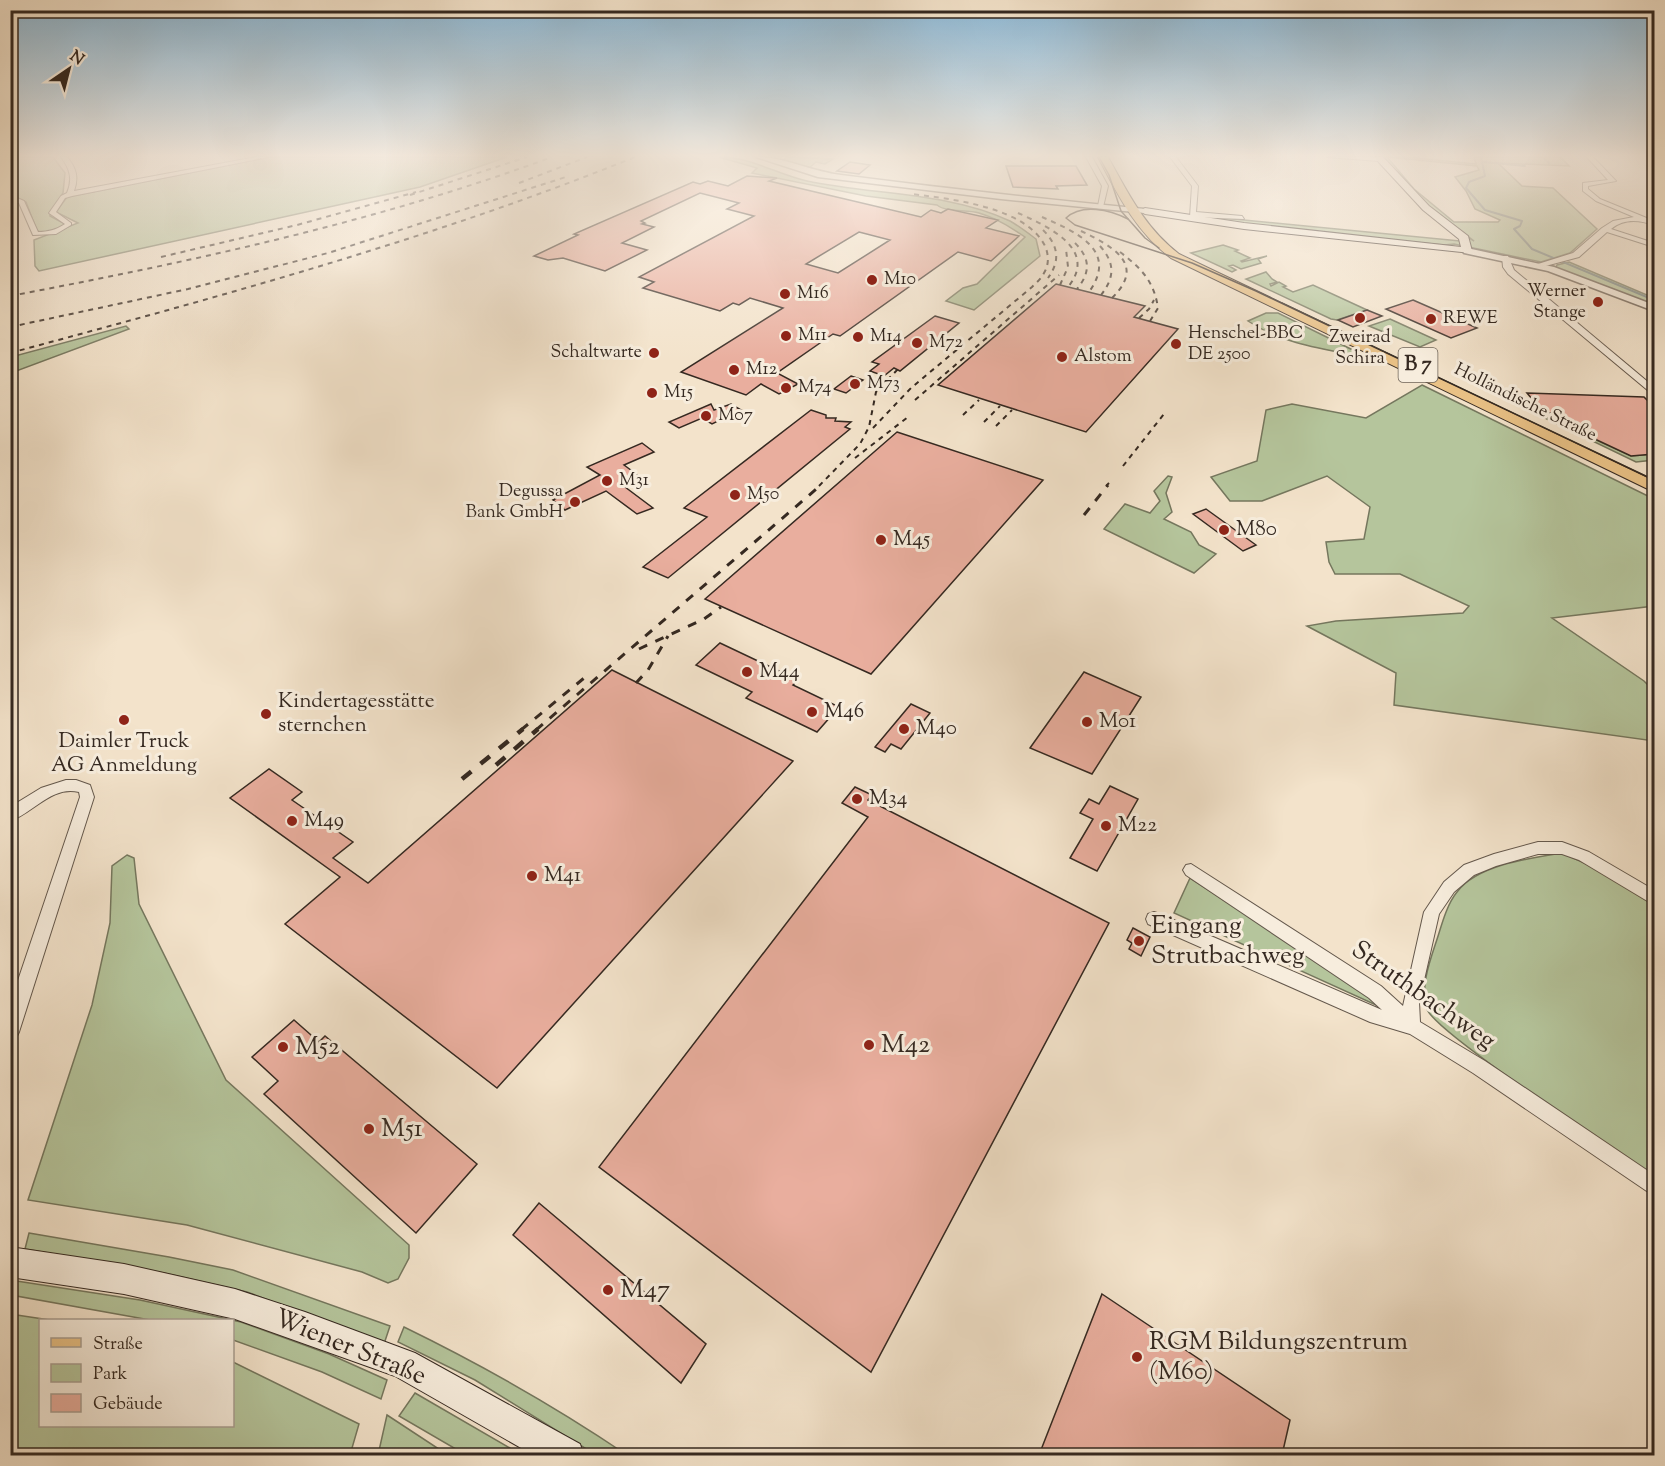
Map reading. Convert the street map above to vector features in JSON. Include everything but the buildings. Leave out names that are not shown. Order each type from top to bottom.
[{"type":"main road","name":"Holländische Straße","points":[[1145,225],[1151,236],[1175,256],[1654,487]]},
{"type":"main road","name":"Holländische Straße","points":[[1152,225],[1167,240],[1192,257],[1654,477]]},
{"type":"main road","points":[[1240,225],[1467,251],[1464,238],[1448,225]]},
{"type":"main road","name":"Wiener Straße","points":[[10,1262],[124,1280],[201,1296],[235,1304],[305,1327],[404,1364],[568,1455]]},
{"type":"street","points":[[32,225],[35,234],[43,234],[68,225]]},
{"type":"street","points":[[1546,264],[1576,255],[1610,225]]},
{"type":"street","points":[[1604,229],[1654,245]]},
{"type":"street","points":[[1467,251],[1546,264],[1654,308]]},
{"type":"street","points":[[1505,258],[1507,267],[1537,295],[1654,391]]},
{"type":"street","points":[[10,815],[66,784],[77,785],[85,789],[87,797],[10,1032]]},
{"type":"street","points":[[1154,919],[1376,1016],[1412,1026],[1411,1002],[1432,912],[1449,887],[1469,870],[1538,848],[1562,848],[1584,856],[1654,898]]},
{"type":"street","name":"Struthbachweg","points":[[1191,870],[1375,992],[1412,1026],[1479,1067],[1654,1186]]},
{"type":"green space","points":[[35,225],[64,225],[44,233],[37,231]]},
{"type":"green space","points":[[72,225],[246,225],[39,271],[35,266],[34,240]]},
{"type":"green space","points":[[1017,225],[1036,239],[1040,256],[974,310],[946,301],[963,288],[977,284],[1025,237],[1008,226]]},
{"type":"green space","points":[[1253,225],[1300,225],[1460,241],[1466,236],[1474,241],[1454,225],[1593,225],[1597,229],[1570,253],[1541,262],[1454,244],[1444,245]]},
{"type":"green space","points":[[1223,245],[1238,250],[1235,251],[1250,258],[1242,262],[1267,256],[1258,259],[1261,263],[1241,269],[1233,265],[1229,266],[1236,270],[1232,272],[1191,253]]},
{"type":"green space","points":[[1569,262],[1654,298],[1654,306],[1553,268],[1553,266]]},
{"type":"green space","points":[[1266,272],[1277,282],[1270,284],[1271,286],[1279,282],[1293,292],[1313,285],[1367,310],[1337,320],[1331,319],[1246,279]]},
{"type":"green space","points":[[1282,303],[1654,480],[1654,485],[1277,304]]},
{"type":"green space","points":[[1266,313],[1278,313],[1369,358],[1291,341],[1248,321]]},
{"type":"green space","points":[[1390,319],[1436,340],[1420,347],[1369,326]]},
{"type":"green space","points":[[126,326],[129,329],[11,373],[11,357]]},
{"type":"green space","points":[[1422,385],[1654,499],[1654,606],[1552,618],[1644,681],[1654,691],[1654,741],[1394,705],[1396,673],[1307,626],[1336,621],[1463,613],[1469,606],[1400,574],[1335,574],[1329,562],[1326,542],[1364,539],[1370,507],[1327,476],[1262,501],[1230,501],[1211,477],[1257,461],[1266,410],[1292,404],[1366,418]]},
{"type":"green space","points":[[1487,390],[1631,456],[1654,454],[1654,460],[1636,462]]},
{"type":"green space","points":[[1168,476],[1172,477],[1166,493],[1172,512],[1164,519],[1191,532],[1199,545],[1216,554],[1194,573],[1104,529],[1125,504],[1150,513],[1160,501],[1154,491]]},
{"type":"green space","points":[[1562,853],[1591,866],[1654,905],[1654,1177],[1461,1042],[1437,1022],[1427,1009],[1425,980],[1427,971],[1446,912],[1457,892],[1477,875],[1491,869],[1520,860]]},
{"type":"green space","points":[[127,855],[134,858],[139,904],[226,1080],[409,1245],[409,1258],[398,1279],[388,1283],[362,1272],[187,1225],[28,1200],[92,1005],[110,923],[112,866]]},
{"type":"green space","points":[[1190,878],[1372,996],[1378,1001],[1376,1005],[1174,913]]},
{"type":"green space","points":[[29,1233],[233,1270],[390,1326],[384,1344],[247,1292],[164,1273],[25,1249]]},
{"type":"green space","points":[[10,1280],[140,1300],[227,1319],[144,1319],[11,1295]]},
{"type":"green space","points":[[10,1314],[43,1319],[39,1319],[39,1427],[234,1427],[234,1362],[359,1424],[350,1455],[11,1455]]},
{"type":"green space","points":[[234,1320],[329,1354],[387,1380],[381,1399],[322,1372],[234,1340]]},
{"type":"green space","points":[[404,1327],[518,1387],[627,1455],[596,1455],[475,1380],[398,1342]]},
{"type":"green space","points":[[415,1393],[510,1448],[509,1455],[466,1455],[399,1416]]},
{"type":"green space","points":[[387,1415],[448,1455],[378,1455]]},
{"type":"waterway","points":[[1520,225],[1514,229],[1532,249],[1654,300]]},
{"type":"tram line","points":[[1076,225],[1192,263],[1256,291],[1654,480]]},
{"type":"tram line","points":[[1134,225],[1145,238],[1159,248]]},
{"type":"railway","points":[[161,257],[295,225]]},
{"type":"railway","points":[[10,296],[148,269],[332,225]]},
{"type":"railway","points":[[10,327],[188,289],[328,253],[414,225]]},
{"type":"railway","points":[[10,353],[247,288],[448,225]]},
{"type":"railway","points":[[873,428],[911,388],[1032,287],[1043,275],[1048,263],[1045,246],[1026,225]]},
{"type":"railway","points":[[1043,225],[1055,232],[1073,250],[1077,261],[1076,273],[1068,287]]},
{"type":"railway","points":[[1060,225],[1080,236],[1090,244],[1096,254],[1099,265],[1097,277],[1089,292]]},
{"type":"railway","points":[[1043,230],[1052,241],[1056,253],[1055,265],[1048,278]]},
{"type":"railway","points":[[1081,231],[1114,250],[1126,266],[1122,286],[1112,298]]},
{"type":"railway","points":[[1075,243],[1084,254],[1087,265],[1085,277],[1077,289]]},
{"type":"railway","points":[[1100,246],[1111,264],[1111,276],[1101,295]]},
{"type":"railway","points":[[1060,285],[1068,267],[1066,249]]},
{"type":"railway","points":[[1120,252],[1140,270],[1150,283],[1158,308],[1150,321]]},
{"type":"railway","points":[[915,400],[1059,275]]},
{"type":"railway","points":[[1139,318],[1149,309],[1154,300]]},
{"type":"railway","points":[[819,486],[860,444],[869,427],[876,392],[898,369]]},
{"type":"railway","points":[[963,415],[979,400]]},
{"type":"railway","points":[[984,422],[1000,406]]},
{"type":"railway","points":[[996,426],[1012,410]]},
{"type":"railway","points":[[1123,466],[1164,414]]},
{"type":"railway","points":[[855,458],[908,417]]},
{"type":"railway","points":[[1106,486],[1109,483]]},
{"type":"railway","points":[[536,730],[821,485]]},
{"type":"railway","points":[[1084,515],[1108,485]]},
{"type":"railway","points":[[639,649],[704,619],[721,607]]},
{"type":"railway","points":[[636,683],[648,670],[668,636]]},
{"type":"railway","points":[[521,730],[589,674]]},
{"type":"railway","points":[[462,779],[523,729]]},
{"type":"railway","points":[[496,765],[538,729]]},
{"type":"place","name":"M10","points":[[872,280]]},
{"type":"place","name":"M16","points":[[785,294]]},
{"type":"place","name":"Werner Stange","points":[[1598,302]]},
{"type":"place","name":"Zweirad Schira","points":[[1360,318]]},
{"type":"place","name":"REWE","points":[[1431,319]]},
{"type":"place","name":"M11","points":[[786,336]]},
{"type":"place","name":"M14","points":[[858,337]]},
{"type":"place","name":"M72","points":[[917,343]]},
{"type":"place","name":"Henschel-BBC DE 2500","points":[[1176,344]]},
{"type":"place","name":"Schaltwarte","points":[[654,353]]},
{"type":"place","name":"Alstom","points":[[1062,357]]},
{"type":"place","name":"M12","points":[[734,370]]},
{"type":"place","name":"M73","points":[[855,384]]},
{"type":"place","name":"M74","points":[[786,388]]},
{"type":"place","name":"M15","points":[[652,393]]},
{"type":"place","name":"M07","points":[[706,416]]},
{"type":"place","name":"M31","points":[[607,481]]},
{"type":"place","name":"M50","points":[[735,495]]},
{"type":"place","name":"Degussa Bank GmbH","points":[[575,502]]},
{"type":"place","name":"M80","points":[[1224,530]]},
{"type":"place","name":"M45","points":[[881,540]]},
{"type":"place","name":"M44","points":[[747,672]]},
{"type":"place","name":"M46","points":[[812,712]]},
{"type":"place","name":"Kindertagesstätte sternchen","points":[[266,714]]},
{"type":"place","name":"Daimler Truck AG Anmeldung","points":[[124,720]]},
{"type":"place","name":"M01","points":[[1087,722]]},
{"type":"place","name":"M40","points":[[904,729]]},
{"type":"place","name":"M34","points":[[857,799]]},
{"type":"place","name":"M49","points":[[292,821]]},
{"type":"place","name":"M22","points":[[1106,826]]},
{"type":"place","name":"M41","points":[[532,876]]},
{"type":"place","name":"Eingang Strutbachweg","points":[[1139,941]]},
{"type":"place","name":"M42","points":[[869,1045]]},
{"type":"place","name":"M52","points":[[283,1047]]},
{"type":"place","name":"M51","points":[[369,1129]]},
{"type":"place","name":"M47","points":[[608,1290]]},
{"type":"place","name":"RGM Bildungszentrum (M60)","points":[[1137,1357]]}]
